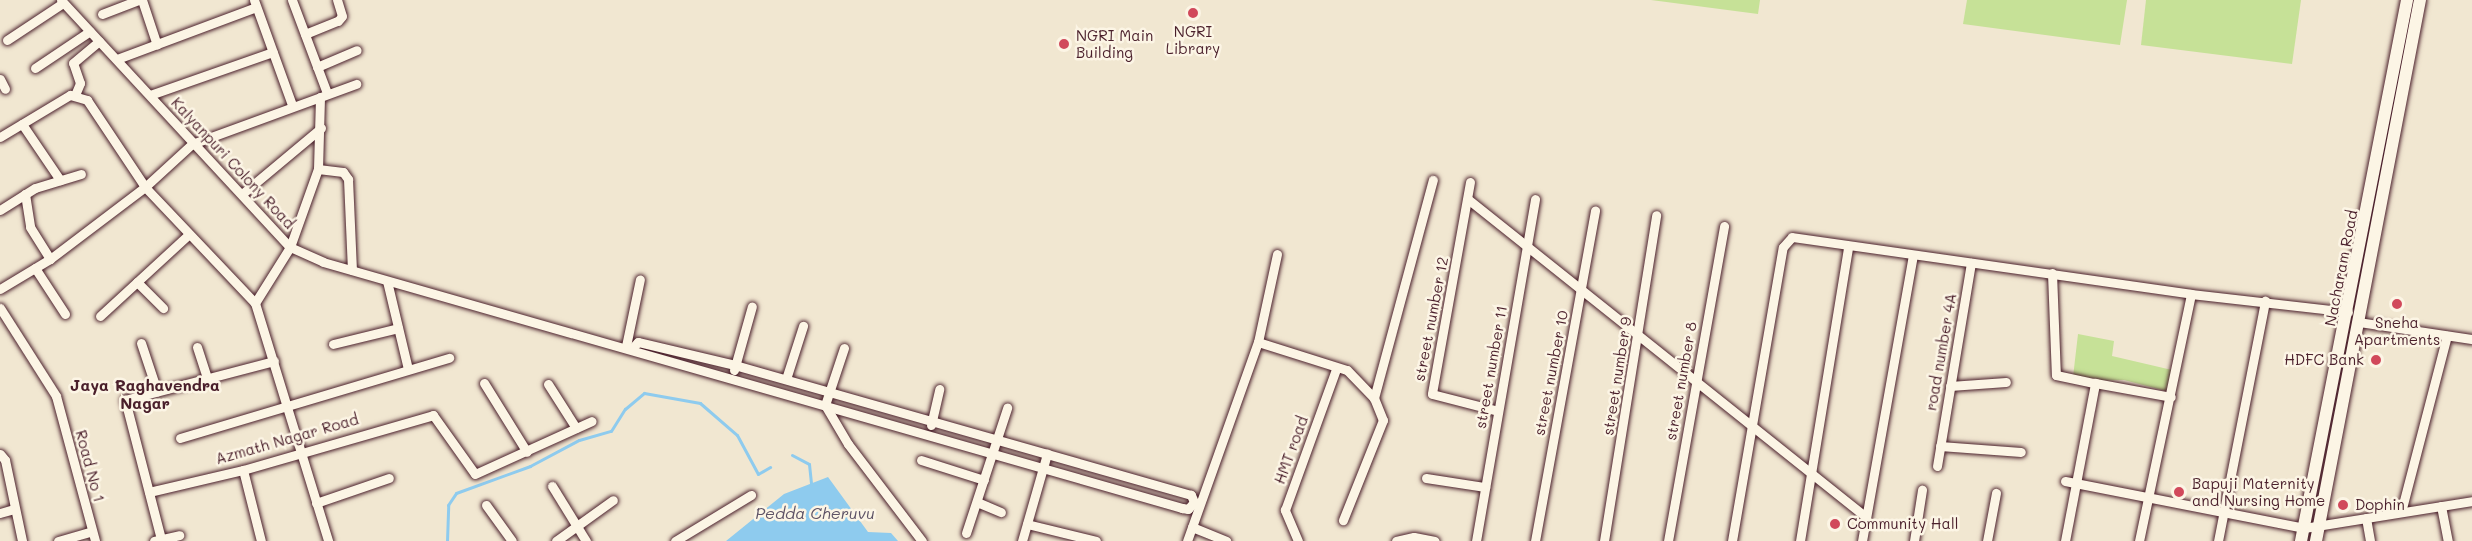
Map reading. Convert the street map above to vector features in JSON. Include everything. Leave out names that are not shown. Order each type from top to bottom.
[{"type":"main road","name":"Nacharam Road","points":[[2301,541],[2348,312],[2407,0]]},
{"type":"main road","name":"Nacharam Road","points":[[2316,541],[2420,0]]},
{"type":"street","points":[[102,14],[140,0],[157,45]]},
{"type":"street","points":[[292,0],[317,66],[323,95],[318,169],[290,247],[352,270],[387,280],[732,377],[1188,510],[1194,502],[1191,495],[735,365],[638,342],[629,348]]},
{"type":"street","points":[[305,34],[338,21],[342,16],[337,0]]},
{"type":"street","points":[[7,40],[62,1]]},
{"type":"street","name":"Kalyanpuri Colony Road","points":[[62,1],[150,95],[192,144],[290,247],[255,303]]},
{"type":"street","points":[[117,59],[157,45],[255,4],[292,105]]},
{"type":"street","points":[[35,68],[90,31]]},
{"type":"street","points":[[0,137],[75,95],[80,83],[73,63],[99,41]]},
{"type":"street","points":[[317,66],[357,50]]},
{"type":"street","points":[[150,95],[273,52]]},
{"type":"street","points":[[0,79],[5,89]]},
{"type":"street","points":[[0,289],[50,259],[145,187],[192,144],[292,105],[356,84]]},
{"type":"street","points":[[75,95],[87,100],[145,187],[188,235],[255,303],[328,541]]},
{"type":"street","points":[[22,124],[60,180]]},
{"type":"street","points":[[242,194],[321,128]]},
{"type":"street","points":[[318,169],[343,172],[348,179],[352,270]]},
{"type":"street","points":[[0,210],[25,194],[81,174]]},
{"type":"street","name":"street number 12","points":[[1374,398],[1433,180]]},
{"type":"street","name":"street number 12","points":[[1470,183],[1469,200],[1432,394],[1498,411]]},
{"type":"street","points":[[25,194],[30,227],[50,259]]},
{"type":"street","name":"street number 11","points":[[1476,541],[1534,199]]},
{"type":"street","points":[[1469,200],[1866,517]]},
{"type":"street","name":"street number 10","points":[[1535,541],[1595,210]]},
{"type":"street","name":"street number 9","points":[[1604,541],[1639,334],[1656,215]]},
{"type":"street","name":"street number 8","points":[[1668,541],[1724,226]]},
{"type":"street","points":[[100,316],[188,235]]},
{"type":"street","points":[[1732,541],[1783,247],[1792,237],[1848,247],[2052,273],[2191,294],[2348,312]]},
{"type":"street","points":[[1800,541],[1848,247]]},
{"type":"street","points":[[1187,541],[1258,342],[1277,254]]},
{"type":"street","points":[[1862,541],[1913,256]]},
{"type":"street","name":"road number 4A","points":[[1937,466],[1971,263]]},
{"type":"street","points":[[35,268],[65,314]]},
{"type":"street","points":[[2052,273],[2056,375],[2171,397]]},
{"type":"street","points":[[629,348],[640,279]]},
{"type":"street","points":[[387,280],[408,369]]},
{"type":"street","points":[[137,282],[163,308]]},
{"type":"street","points":[[2139,541],[2191,294]]},
{"type":"street","points":[[2218,541],[2265,301]]},
{"type":"street","points":[[732,377],[752,306]]},
{"type":"street","name":"Road No 1","points":[[0,308],[56,396],[95,541]]},
{"type":"street","points":[[2359,322],[2472,339]]},
{"type":"street","points":[[786,379],[803,326]]},
{"type":"street","points":[[333,344],[398,328]]},
{"type":"street","points":[[2401,512],[2447,336]]},
{"type":"street","points":[[1258,342],[1336,369],[1347,370],[1374,398],[1383,420],[1343,520]]},
{"type":"street","points":[[141,343],[157,391]]},
{"type":"street","points":[[197,347],[207,378]]},
{"type":"street","points":[[825,405],[844,348]]},
{"type":"street","points":[[180,438],[449,357]]},
{"type":"street","points":[[179,535],[158,540],[149,492],[125,400],[274,361]]},
{"type":"street","name":"HMT road","points":[[1298,541],[1285,510],[1336,369]]},
{"type":"street","points":[[1950,386],[2006,382]]},
{"type":"street","points":[[484,383],[527,452],[592,421]]},
{"type":"street","points":[[2065,541],[2095,383]]},
{"type":"street","points":[[548,384],[576,429]]},
{"type":"street","points":[[930,434],[939,389]]},
{"type":"street","points":[[825,405],[848,444],[922,541]]},
{"type":"street","points":[[966,533],[1006,408]]},
{"type":"street","name":"Azmath Nagar Road","points":[[149,492],[243,470],[433,415],[475,474],[527,452]]},
{"type":"street","points":[[1940,446],[2021,452]]},
{"type":"street","points":[[0,454],[5,460],[22,541]]},
{"type":"street","points":[[1022,541],[1047,454]]},
{"type":"street","points":[[921,460],[984,480]]},
{"type":"street","points":[[243,470],[261,541]]},
{"type":"street","points":[[316,503],[389,478]]},
{"type":"street","points":[[1426,478],[1485,487]]},
{"type":"street","points":[[2065,481],[2304,528],[2472,501]]},
{"type":"street","points":[[1140,496],[1144,482]]},
{"type":"street","points":[[552,486],[586,541]]},
{"type":"street","points":[[1914,541],[1922,490]]},
{"type":"street","points":[[1987,541],[1996,493]]},
{"type":"street","points":[[675,541],[751,495]]},
{"type":"street","points":[[556,541],[613,500]]},
{"type":"street","points":[[977,502],[1001,512]]},
{"type":"street","points":[[486,505],[512,541]]},
{"type":"street","points":[[2441,506],[2448,541]]},
{"type":"street","points":[[0,513],[14,509]]},
{"type":"street","points":[[2366,518],[2370,541]]},
{"type":"street","points":[[1027,524],[1096,541]]},
{"type":"street","points":[[1192,528],[1226,541]]},
{"type":"street","points":[[58,541],[92,531]]},
{"type":"street","points":[[1396,541],[1414,537],[1436,541]]},
{"type":"green space","points":[[1651,0],[1760,0],[1758,14]]},
{"type":"green space","points":[[1967,0],[2127,0],[2120,45],[1963,24]]},
{"type":"green space","points":[[2146,0],[2301,0],[2292,64],[2141,45]]},
{"type":"green space","points":[[2078,334],[2114,341],[2112,356],[2172,370],[2166,391],[2124,380],[2085,381],[2073,377]]},
{"type":"water","name":"Pedda Cheruvu","points":[[828,477],[868,532],[891,533],[898,541],[726,541],[784,494]]},
{"type":"waterway","points":[[447,541],[448,505],[456,493],[530,466],[579,440],[611,431],[625,409],[644,393],[700,403],[737,435],[758,474],[770,467]]},
{"type":"waterway","points":[[792,455],[809,464],[811,484]]},
{"type":"place","name":"NGRI Library","points":[[1193,13]]},
{"type":"place","name":"NGRI Main Building","points":[[1064,44]]},
{"type":"place","name":"Sneha Apartments","points":[[2397,304]]},
{"type":"place","name":"HDFC Bank","points":[[2376,360]]},
{"type":"place","name":"Bapuji Maternity and Nursing Home","points":[[2179,492]]},
{"type":"place","name":"Dophin","points":[[2343,505]]},
{"type":"place","name":"Community Hall","points":[[1835,524]]},
{"type":"district","name":"Jaya Raghavendra Nagar","points":[[145,394]]}]
